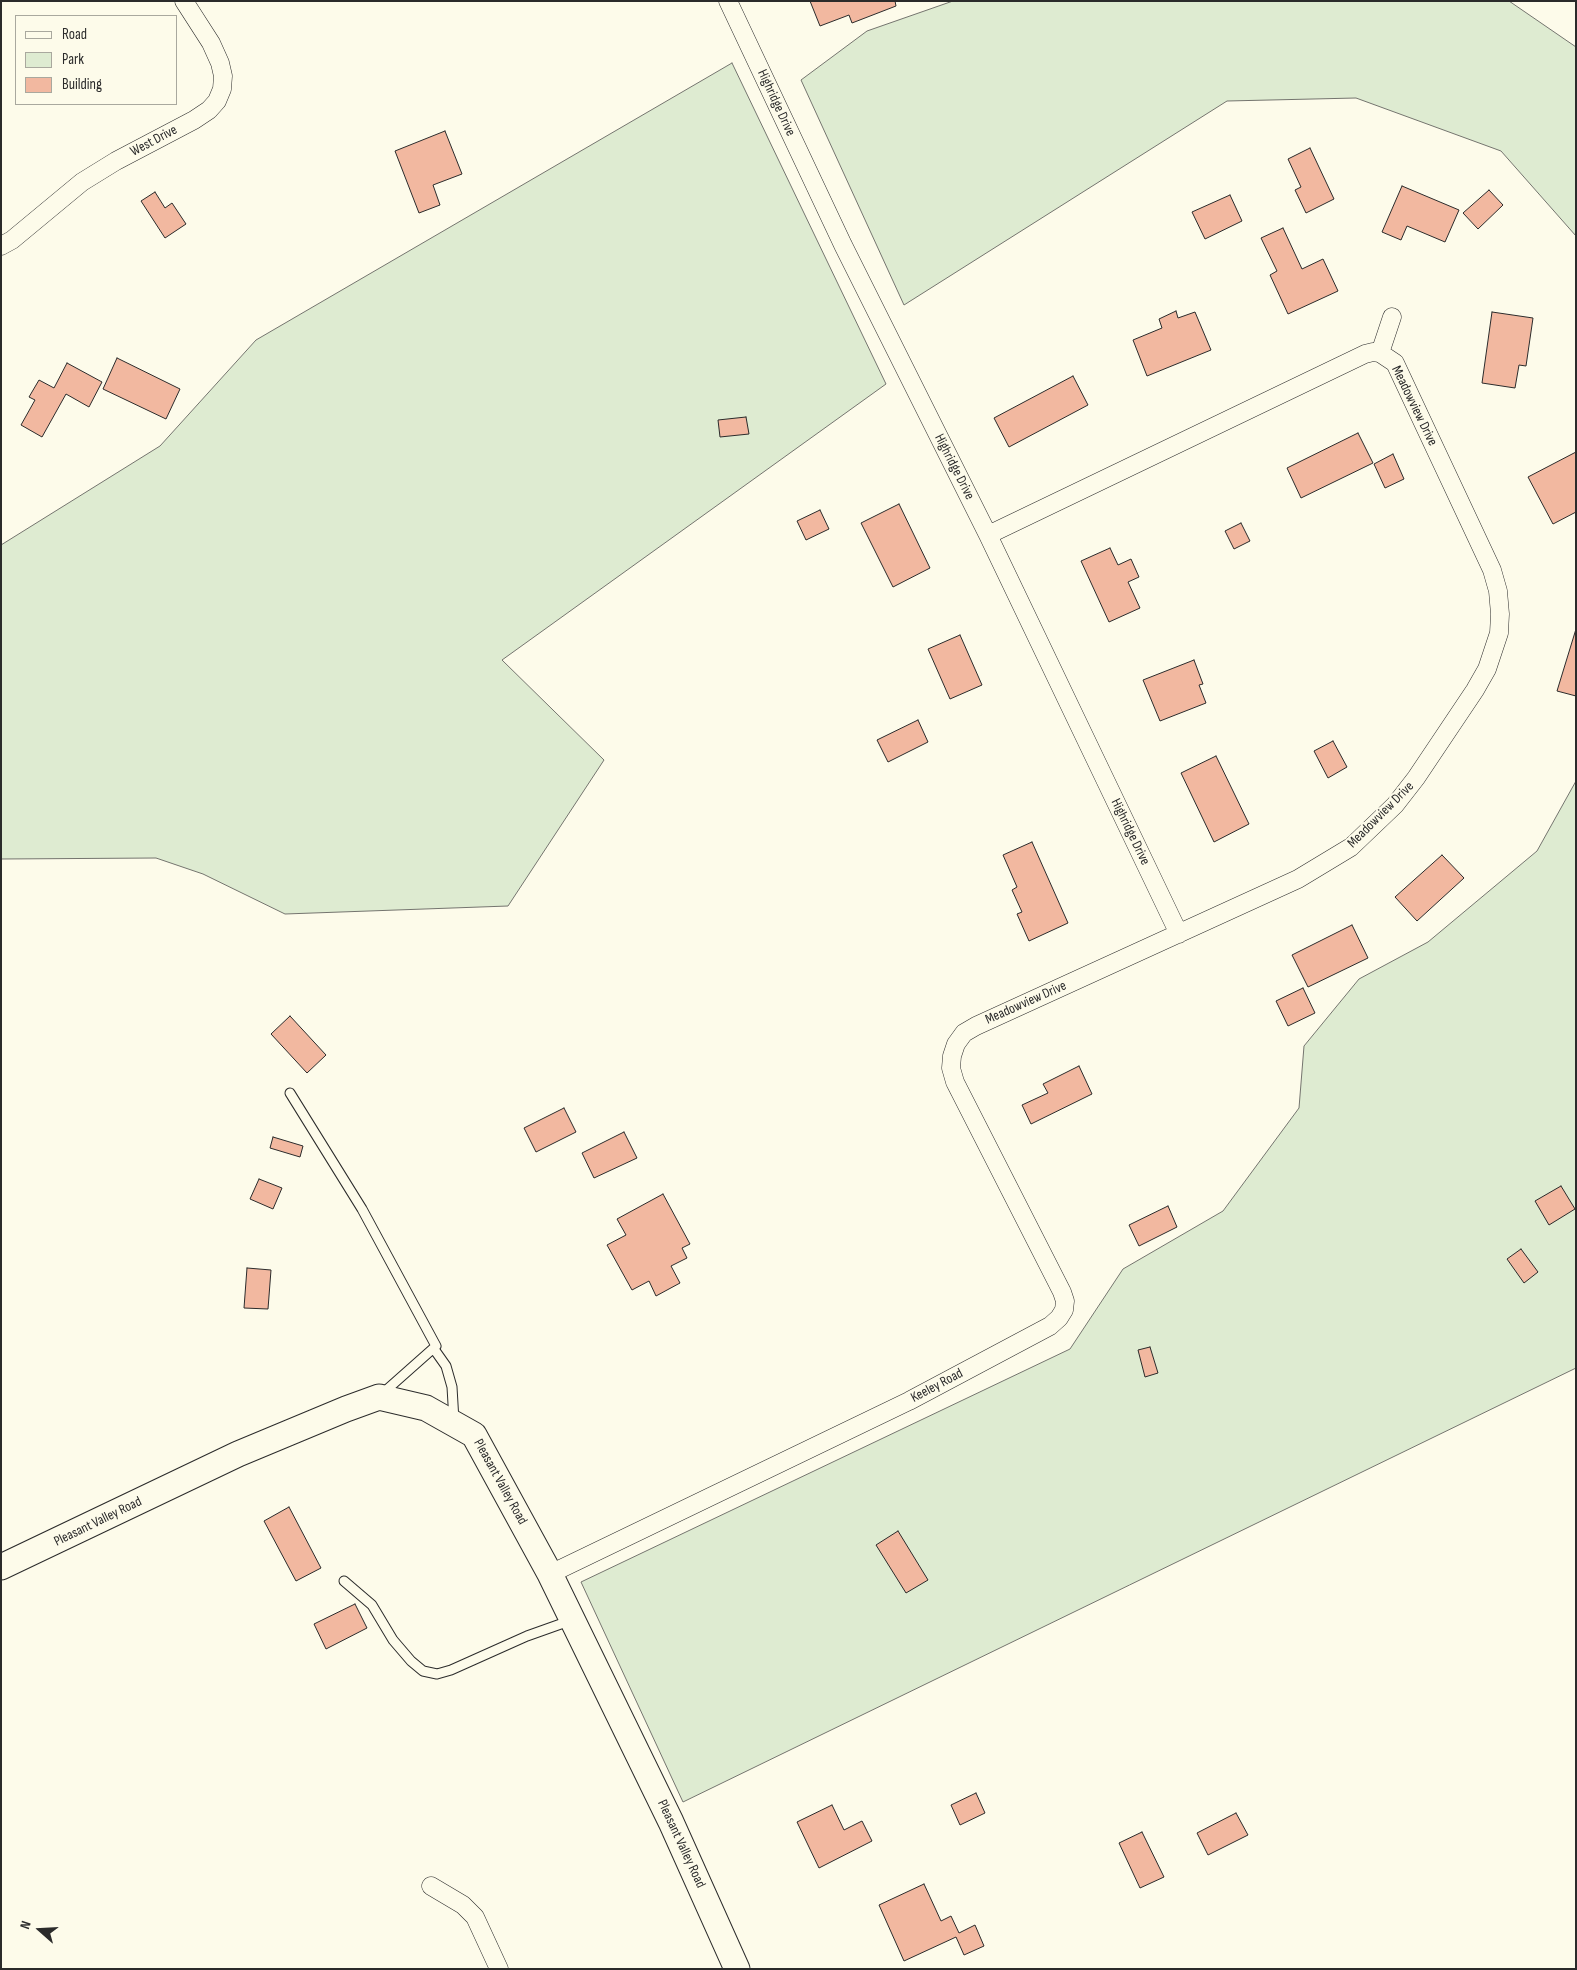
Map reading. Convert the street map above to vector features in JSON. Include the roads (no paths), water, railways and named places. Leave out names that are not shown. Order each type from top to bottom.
[{"type":"street","name":"West Drive","points":[[1,246],[12,240],[82,182],[116,161],[194,120],[209,110],[217,101],[222,89],[220,63],[211,43],[184,1]]},
{"type":"street","name":"Highridge Drive","points":[[728,1],[843,245],[988,535],[1178,934]]},
{"type":"street","name":"Meadowview Drive","points":[[1380,353],[1392,317]]},
{"type":"street","name":"Meadowview Drive","points":[[952,1056],[956,1044],[964,1033],[976,1026],[1298,879],[1351,847],[1394,805],[1416,778],[1476,690],[1494,651],[1499,633],[1498,591],[1492,570],[1395,363],[1380,353],[1372,352],[1365,354],[988,535]]},
{"type":"street","name":"Keeley Road","points":[[550,1574],[909,1401],[1050,1326],[1059,1318],[1064,1310],[1065,1301],[1062,1292],[962,1097],[951,1068],[952,1056]]},
{"type":"street","name":"Pleasant Valley Road","points":[[1,1567],[238,1454],[379,1397],[426,1408],[474,1435],[550,1574],[671,1822],[738,1969]]},
{"type":"street","points":[[431,1886],[463,1905],[475,1917],[499,1969]]},
{"type":"lane","points":[[290,1093],[362,1209],[436,1346],[379,1397]]},
{"type":"lane","points":[[434,1349],[446,1366],[452,1387],[454,1424]]},
{"type":"lane","points":[[344,1581],[372,1605],[393,1640],[411,1661],[423,1671],[430,1673],[438,1674],[451,1670],[527,1636],[572,1620]]}]
